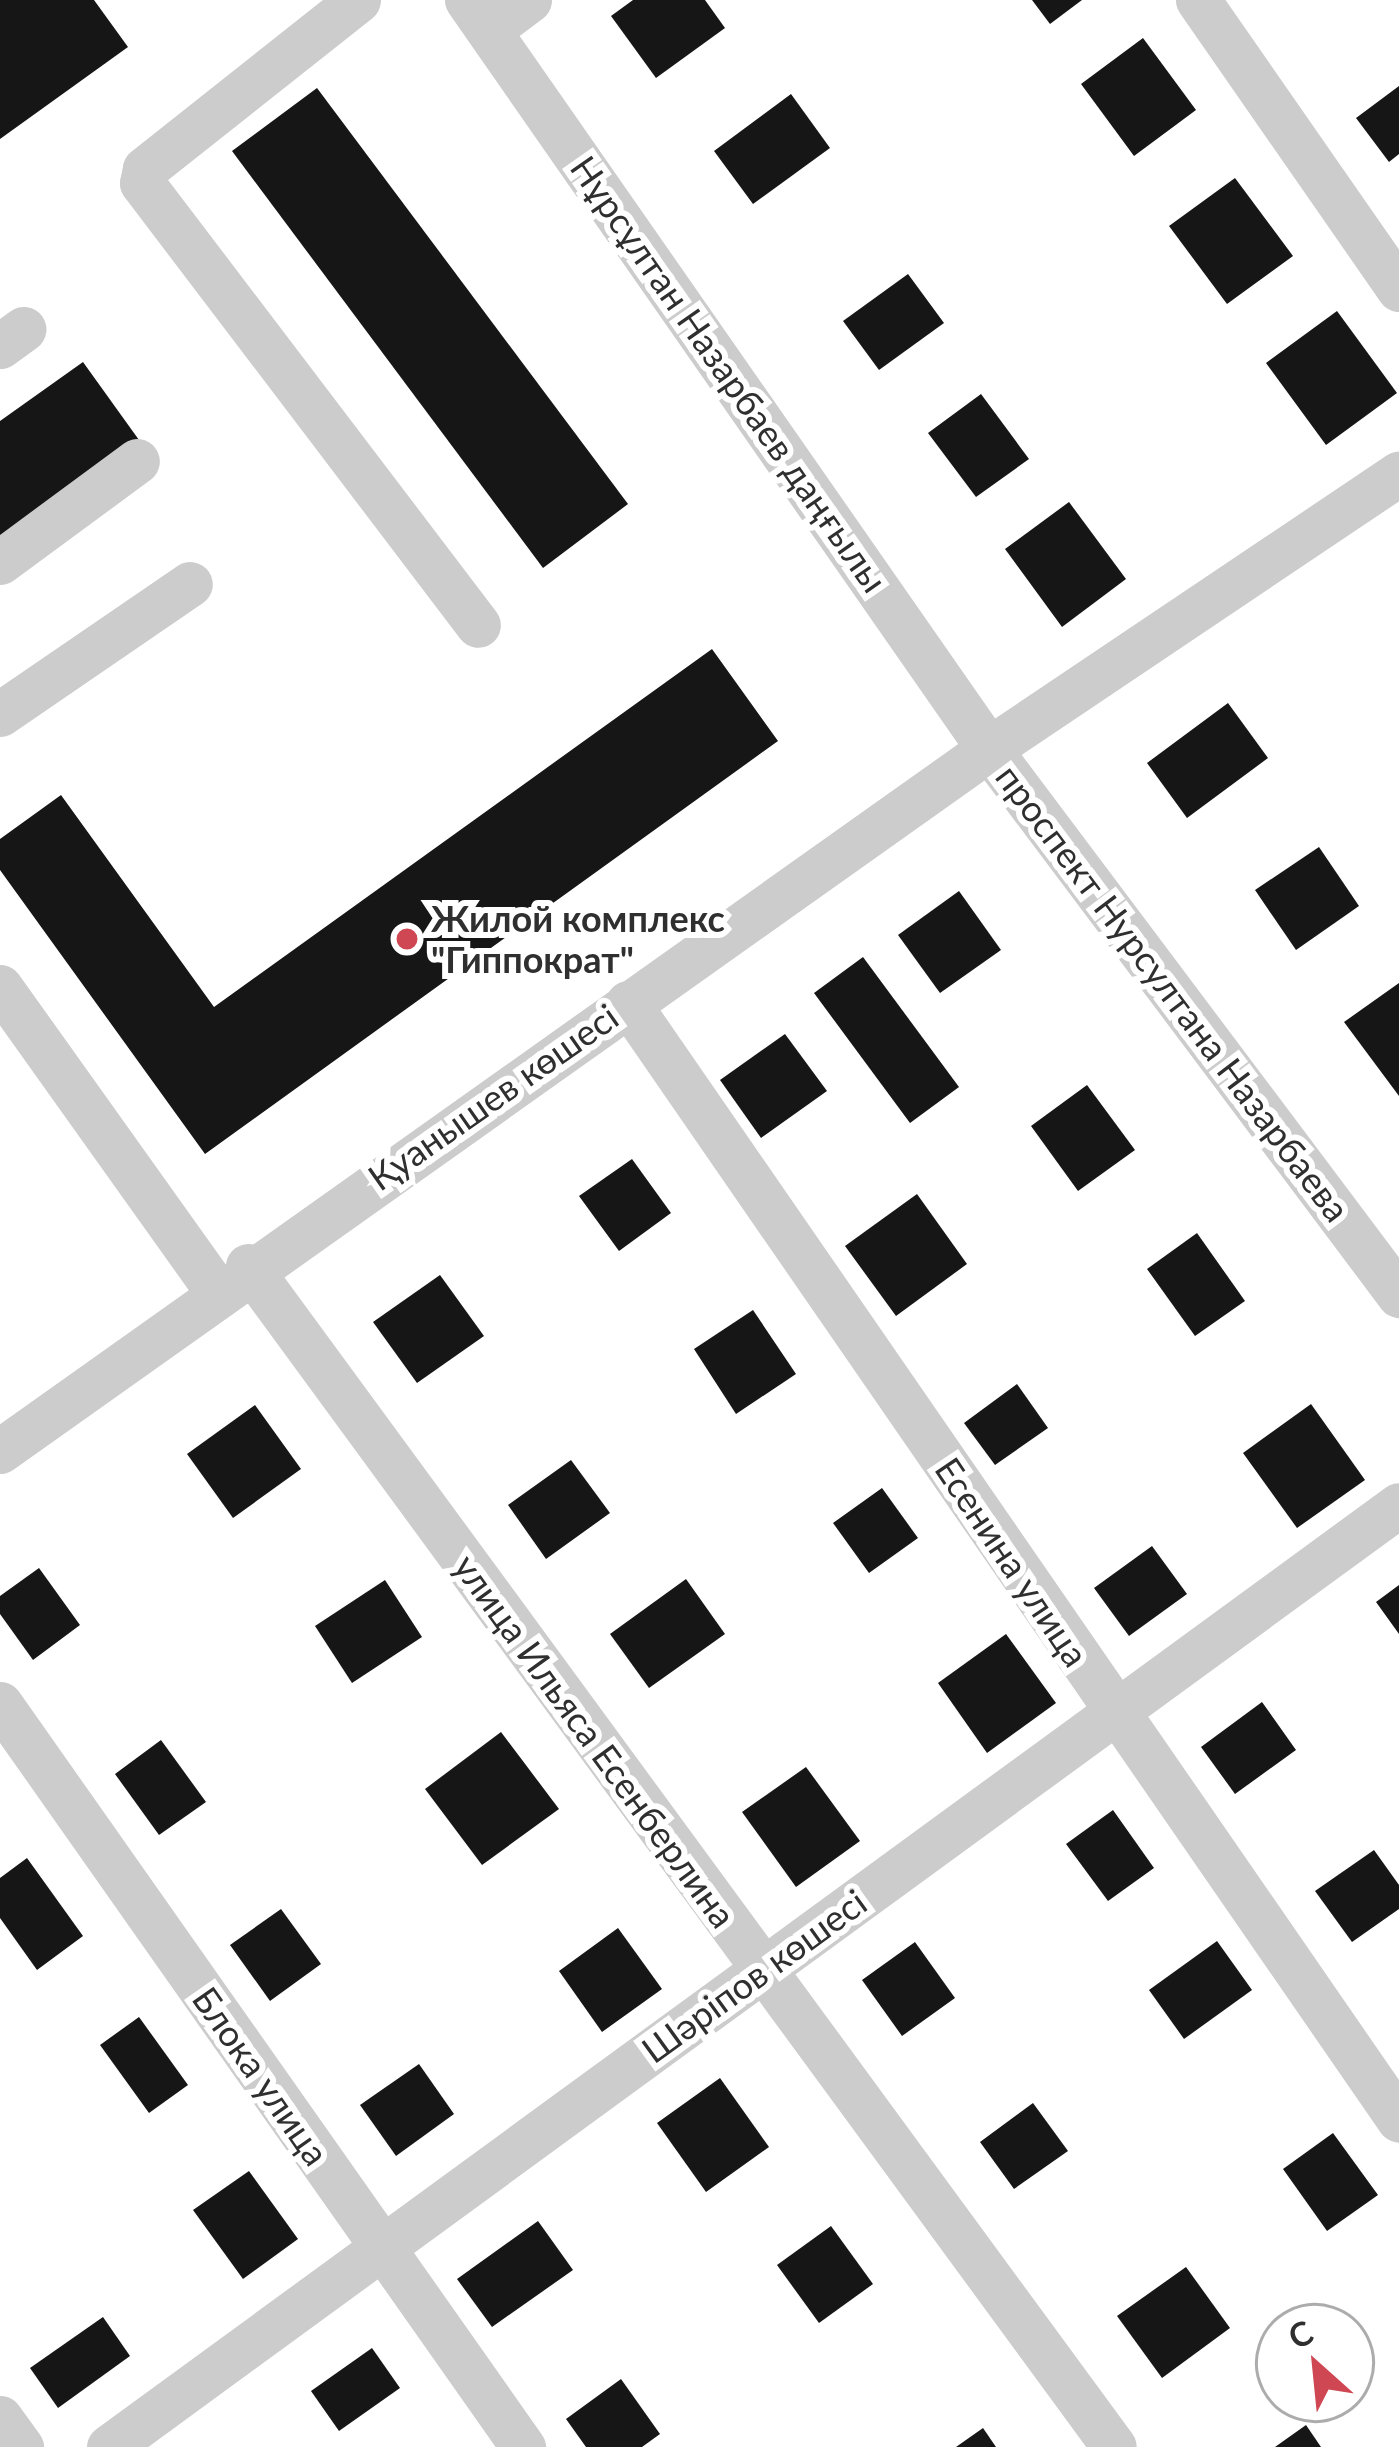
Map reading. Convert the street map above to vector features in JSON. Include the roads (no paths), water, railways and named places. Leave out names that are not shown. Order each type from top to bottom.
[{"type":"street","points":[[358,0],[145,169],[142,183],[478,625]]},
{"type":"street","points":[[478,15],[530,0]]},
{"type":"street","points":[[1198,0],[1399,290]]},
{"type":"street","name":"Нұрсұлтан Назарбаев даңғылы","points":[[478,15],[989,749]]},
{"type":"street","points":[[0,562],[137,461]]},
{"type":"street","name":"Қуанышев көшесі","points":[[0,1450],[232,1278],[989,749],[1399,474]]},
{"type":"street","points":[[0,714],[190,584]]},
{"type":"street","name":"проспект Нурсултана Назарбаева","points":[[989,749],[1399,1295]]},
{"type":"street","name":"улица Ильяса Есенберлина","points":[[0,987],[232,1278],[762,1969],[1114,2447]]},
{"type":"street","name":"Есенина улица","points":[[628,1003],[1399,2120]]},
{"type":"street","name":"Шәріпов көшесі","points":[[109,2447],[1399,1505]]},
{"type":"street","name":"Блока улица","points":[[0,1704],[523,2447]]},
{"type":"street","points":[[0,2418],[21,2447]]},
{"type":"place","name":"Жилой комплекс \"Гиппократ\"","points":[[407,939]]}]
